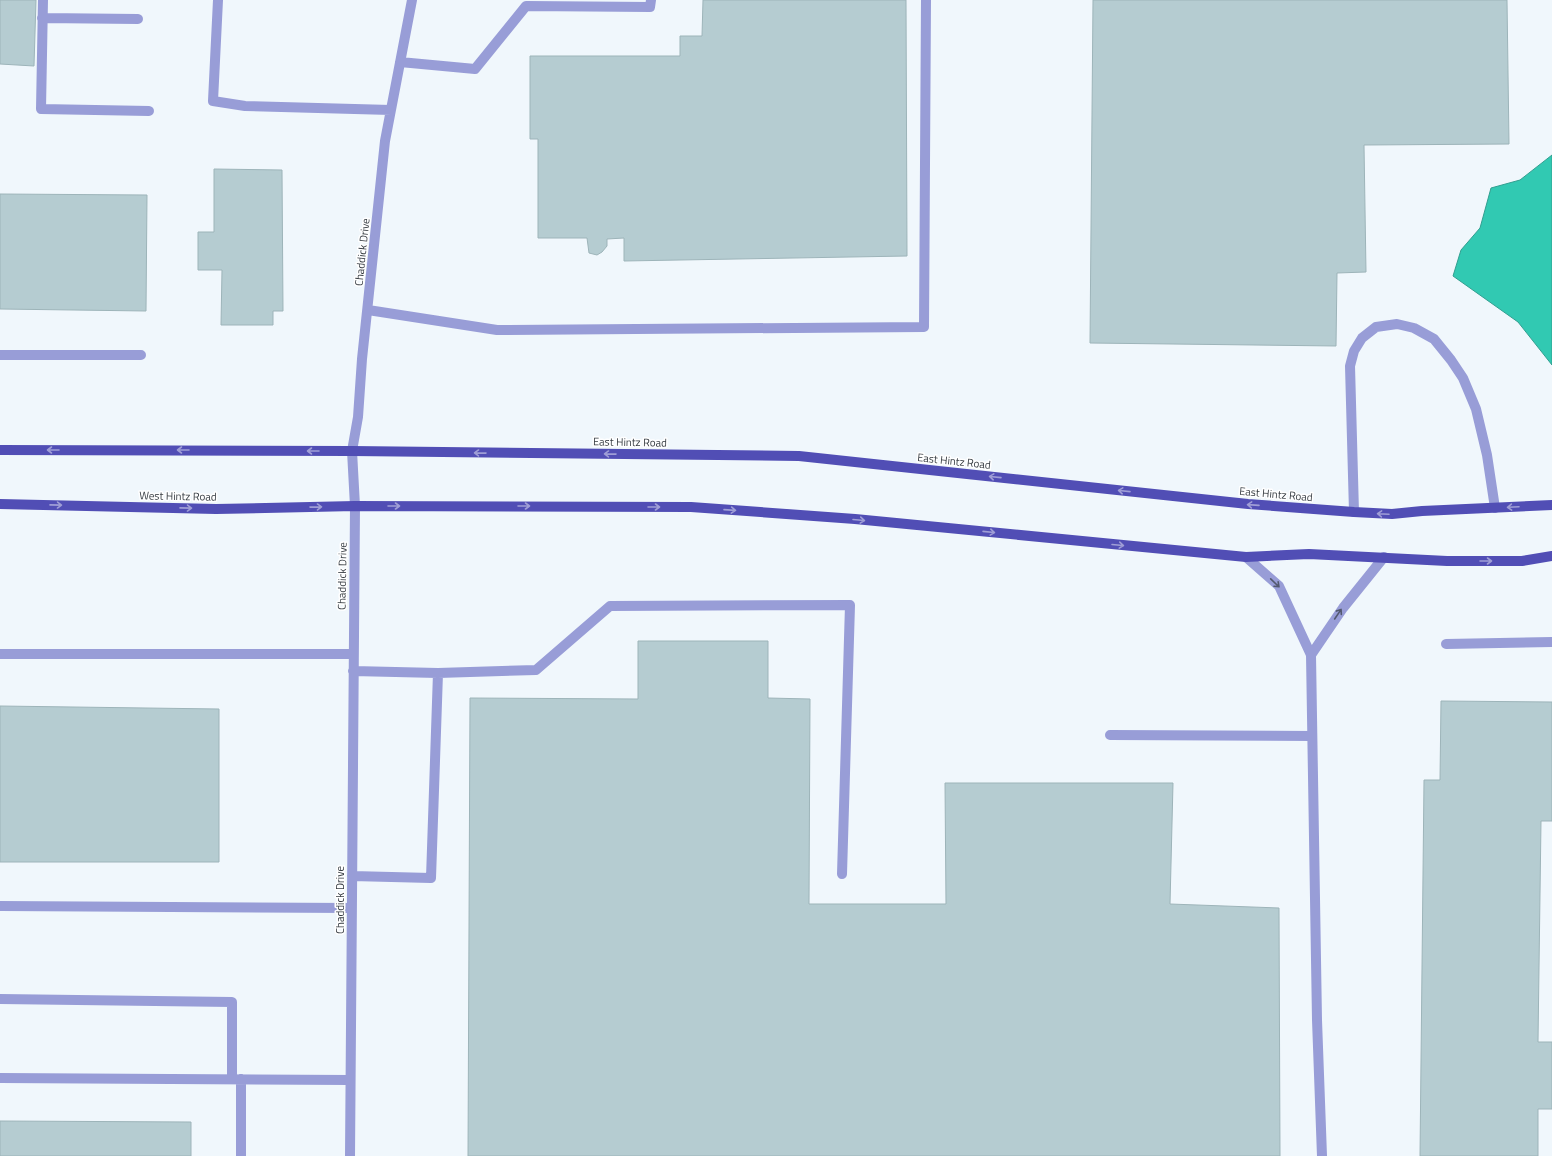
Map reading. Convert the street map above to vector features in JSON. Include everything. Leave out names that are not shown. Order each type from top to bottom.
[{"type":"main road","points":[[0,450],[352,451]]},
{"type":"main road","name":"East Hintz Road","points":[[352,451],[800,456],[1248,504],[1392,514],[1552,505]]},
{"type":"main road","name":"West Hintz Road","points":[[0,504],[216,509],[356,506]]},
{"type":"main road","points":[[356,506],[691,507],[855,519],[1246,557],[1309,554],[1447,561],[1522,561],[1552,556]]},
{"type":"street","points":[[43,0],[41,109],[149,111]]},
{"type":"street","points":[[218,0],[213,101],[245,106],[391,110]]},
{"type":"street","name":"Chaddick Drive","points":[[350,1156],[353,654],[356,506],[352,451],[358,417],[385,141],[412,0]]},
{"type":"street","points":[[400,62],[475,69],[526,6],[564,3],[650,7],[651,0]]},
{"type":"street","points":[[368,310],[497,330],[924,327],[926,0]]},
{"type":"street","points":[[42,18],[138,19]]},
{"type":"street","points":[[1354,512],[1350,366],[1354,351],[1362,338],[1376,327],[1397,324],[1414,328],[1434,339],[1463,378],[1476,409],[1487,455],[1495,508]]},
{"type":"street","points":[[0,355],[140,355]]},
{"type":"street","points":[[1246,557],[1279,586],[1311,655],[1317,1020],[1322,1156]]},
{"type":"street","points":[[1311,655],[1343,608],[1384,557]]},
{"type":"street","points":[[353,671],[438,673],[536,670],[610,606],[850,605],[842,874]]},
{"type":"street","points":[[1446,644],[1552,642]]},
{"type":"street","points":[[0,654],[353,654]]},
{"type":"street","points":[[352,876],[431,878],[438,673]]},
{"type":"street","points":[[1110,735],[1312,736]]},
{"type":"street","points":[[0,906],[351,908]]},
{"type":"street","points":[[0,999],[232,1002],[241,1156]]},
{"type":"street","points":[[0,1078],[350,1080]]},
{"type":"shaded area","points":[[1552,155],[1552,365],[1518,322],[1453,276],[1461,250],[1480,228],[1491,188],[1520,180]]},
{"type":"building","points":[[0,0],[36,0],[34,66],[0,64]]},
{"type":"building","points":[[703,0],[906,0],[907,256],[624,261],[624,238],[607,239],[607,246],[597,255],[589,253],[587,238],[538,238],[538,139],[530,139],[530,56],[680,56],[680,36],[702,36]]},
{"type":"building","points":[[1093,0],[1507,0],[1509,144],[1364,145],[1366,272],[1337,273],[1336,346],[1090,343]]},
{"type":"building","points":[[214,169],[282,170],[283,311],[273,311],[273,325],[221,325],[222,270],[198,270],[198,232],[214,232]]},
{"type":"building","points":[[0,194],[147,195],[146,311],[0,309]]},
{"type":"building","points":[[638,641],[768,641],[768,698],[810,699],[809,904],[946,904],[945,783],[1173,783],[1170,904],[1279,908],[1280,1156],[468,1156],[470,698],[638,699]]},
{"type":"building","points":[[1441,701],[1552,702],[1552,821],[1541,821],[1538,1042],[1552,1042],[1552,1109],[1538,1109],[1538,1156],[1420,1156],[1424,780],[1440,780]]},
{"type":"building","points":[[0,706],[219,709],[219,862],[0,862]]},
{"type":"building","points":[[0,1121],[191,1122],[191,1156],[0,1156]]}]
